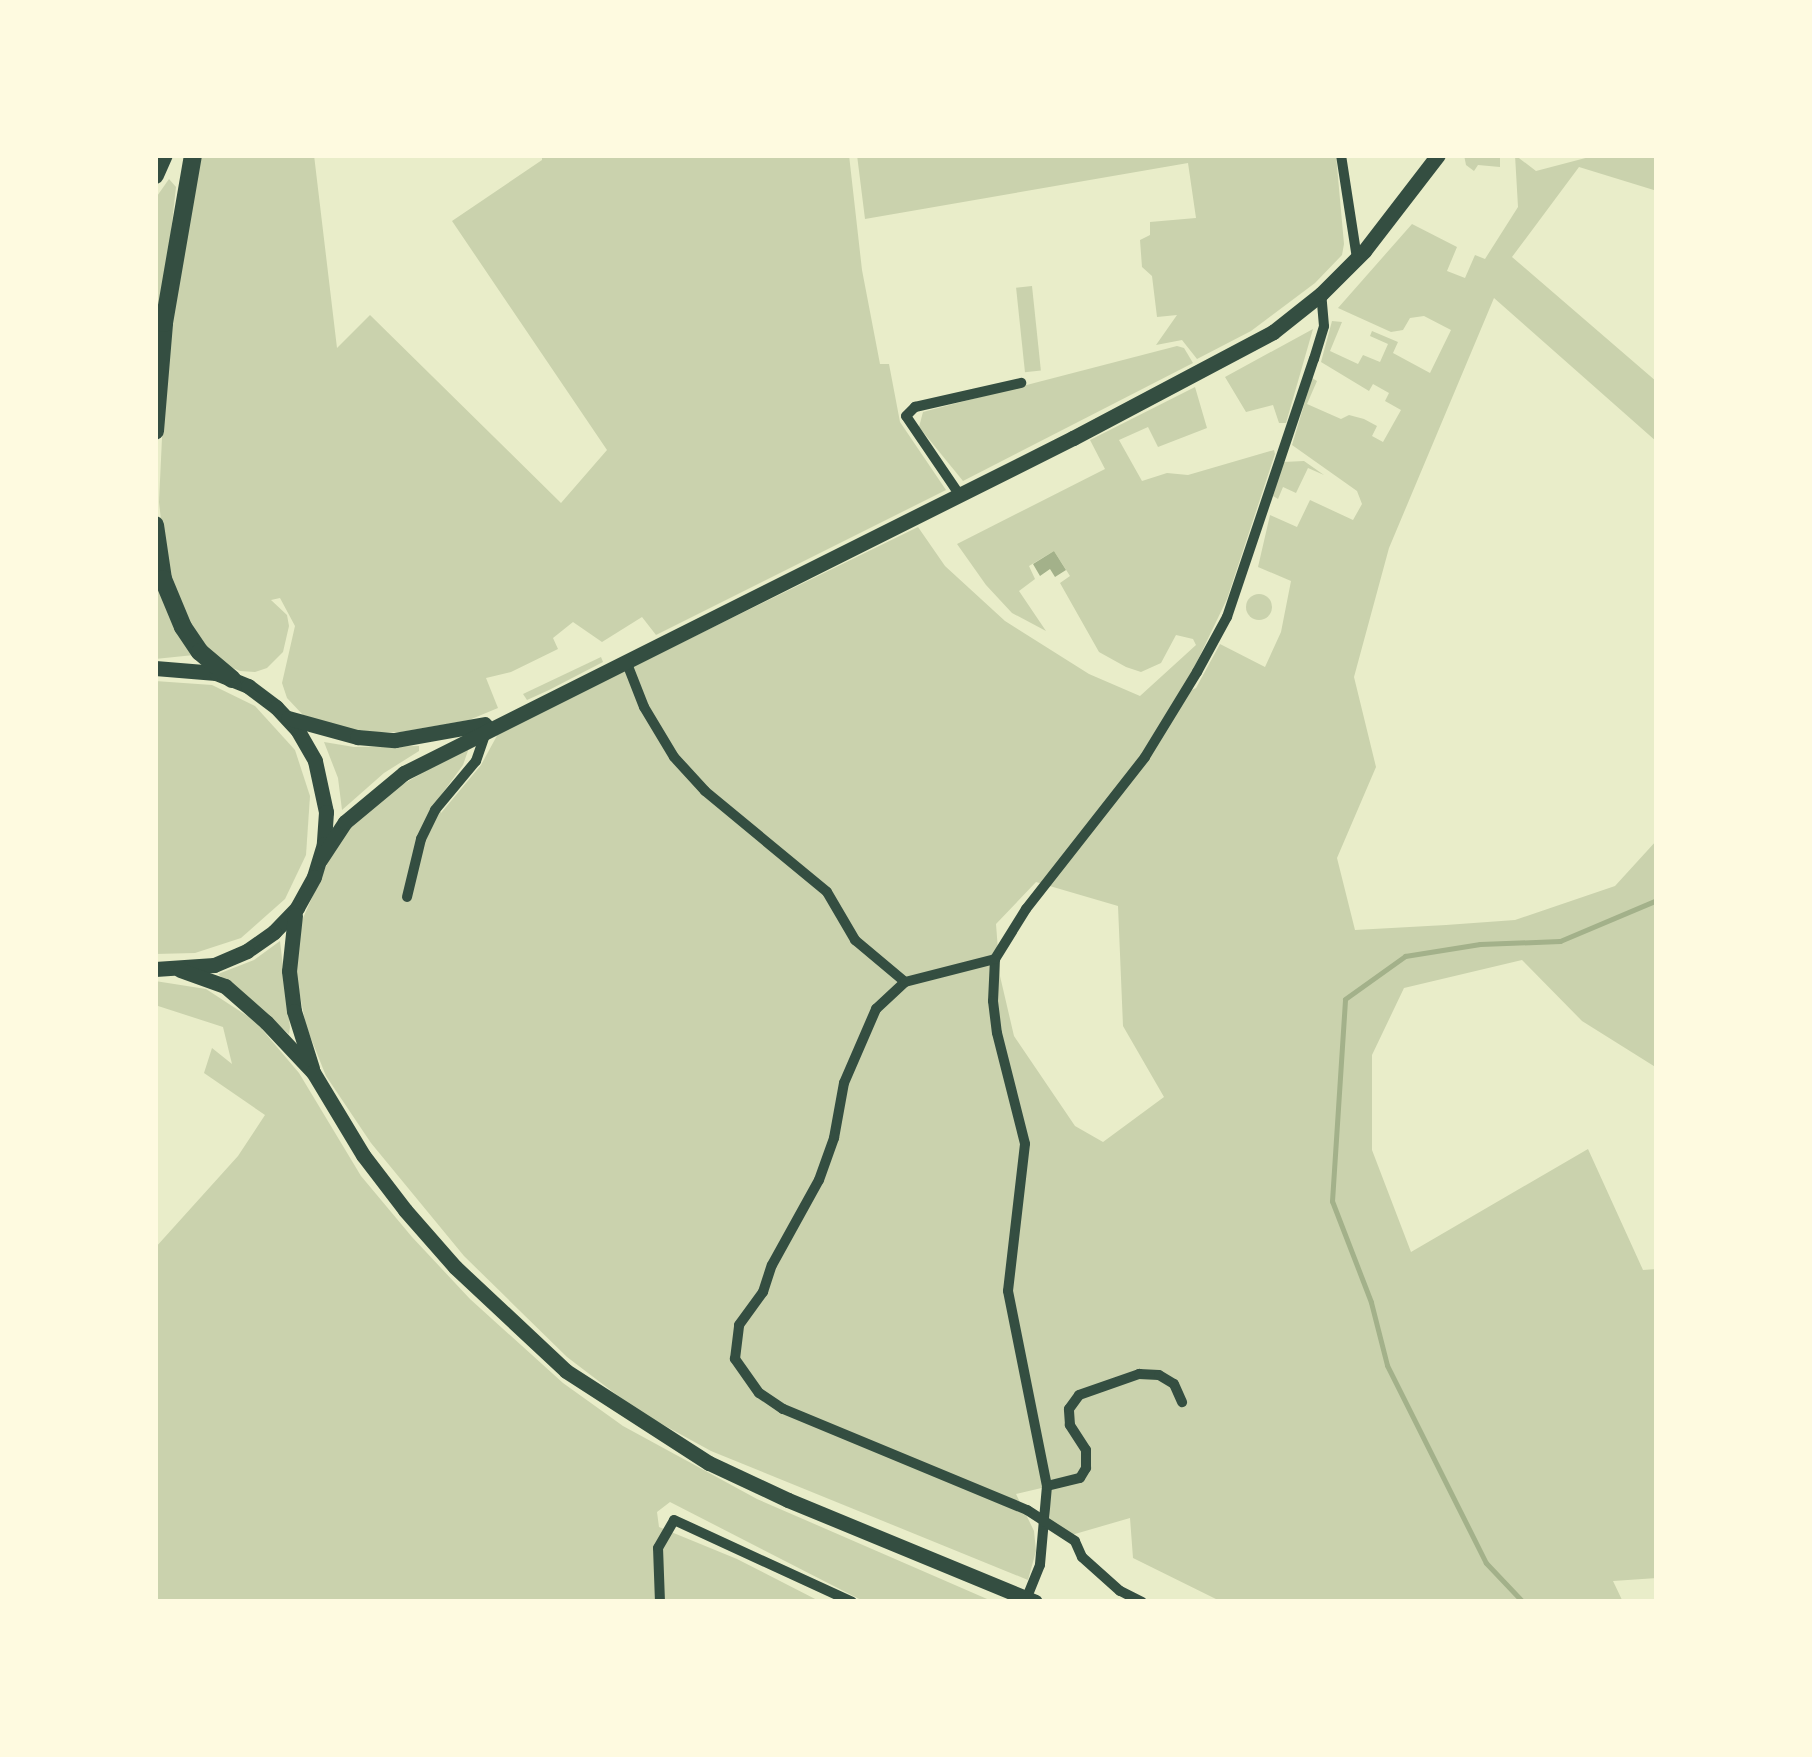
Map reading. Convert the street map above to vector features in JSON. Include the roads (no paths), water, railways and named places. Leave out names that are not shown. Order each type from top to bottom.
[{"type":"highway","points":[[155,175],[164,155]]},
{"type":"highway","points":[[155,431],[164,323],[193,155]]},
{"type":"highway","points":[[155,525],[163,578],[183,627],[200,652],[232,679]]},
{"type":"main road","points":[[1035,1602],[788,1500],[709,1463],[566,1371],[469,1281],[363,1155],[313,1072],[294,1011],[290,972],[290,935],[297,908],[320,860],[345,822],[404,773],[1072,438],[1272,332],[1321,294],[1357,258],[1438,155]]},
{"type":"main road","points":[[155,668],[199,669],[232,679],[263,696],[288,718],[307,745],[320,778],[326,812],[320,860]]},
{"type":"main road","points":[[288,718],[357,738],[395,740],[430,737],[509,719]]},
{"type":"main road","points":[[155,969],[214,965],[248,951],[297,908]]},
{"type":"main road","points":[[180,970],[225,986],[313,1072]]},
{"type":"street","points":[[1341,155],[1357,258]]},
{"type":"street","points":[[1025,1602],[1040,1566],[1047,1486],[1008,1291],[1026,1144],[997,1033],[992,989],[995,960],[1026,909],[1145,757],[1227,617],[1324,326],[1321,294]]},
{"type":"street","points":[[959,494],[906,416],[915,407],[1020,383]]},
{"type":"street","points":[[626,661],[644,707],[674,757],[734,816],[827,892],[855,940],[905,982]]},
{"type":"street","points":[[407,897],[421,839],[436,810],[476,760],[487,730]]},
{"type":"street","points":[[995,960],[905,982],[876,1009],[844,1083],[834,1138],[820,1180],[772,1265],[763,1292],[739,1325],[735,1360],[759,1392],[783,1409],[994,1494],[1045,1520],[1075,1541],[1082,1557],[1120,1591],[1142,1602]]},
{"type":"street","points":[[1047,1486],[1080,1478],[1086,1468],[1086,1450],[1070,1425],[1069,1409],[1080,1396],[1139,1374],[1159,1375],[1174,1384],[1182,1402]]},
{"type":"street","points":[[660,1602],[658,1548],[674,1520],[852,1602]]},
{"type":"waterway","points":[[1523,1602],[1486,1563],[1387,1365],[1371,1302],[1332,1201],[1345,999],[1405,956],[1480,944],[1560,941],[1657,900]]}]
